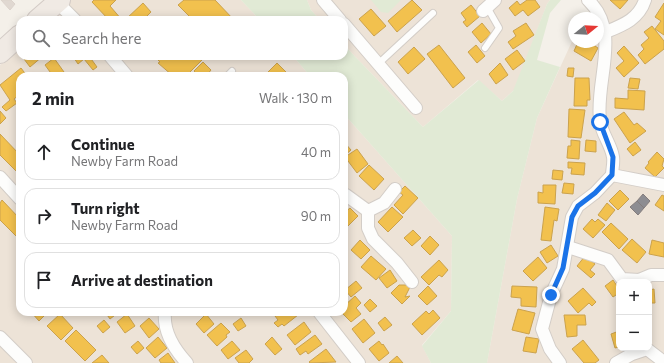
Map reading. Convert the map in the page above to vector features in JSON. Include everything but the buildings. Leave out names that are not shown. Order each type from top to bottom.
[{"type":"street","points":[[323,0],[337,16]]},
{"type":"street","points":[[560,363],[550,349],[542,329],[551,295],[563,268],[568,247],[572,217],[578,206],[595,193],[612,175],[613,157],[600,122],[599,104],[606,47],[606,32],[594,5],[588,0]]},
{"type":"street","points":[[606,32],[629,22],[642,9],[645,0]]},
{"type":"street","points":[[50,7],[67,16]]},
{"type":"street","points":[[348,29],[416,108]]},
{"type":"street","points":[[113,60],[122,72]]},
{"type":"street","points":[[612,175],[664,185]]},
{"type":"street","points":[[0,177],[16,195]]},
{"type":"street","points":[[368,211],[384,202],[395,189]]},
{"type":"street","points":[[348,196],[368,211]]},
{"type":"street","points":[[368,211],[368,228],[373,239],[409,269],[412,282]]},
{"type":"street","points":[[568,247],[608,260],[622,279],[639,280],[651,275],[664,275]]},
{"type":"street","points":[[164,316],[164,320],[173,348],[187,363]]},
{"type":"street","points":[[322,316],[359,363]]},
{"type":"street","points":[[0,337],[26,363]]},
{"type":"street","points":[[616,363],[632,354],[647,349],[664,362]]},
{"type":"lane","points":[[485,48],[495,35],[498,28],[489,6]]},
{"type":"lane","points":[[378,64],[433,13]]},
{"type":"shaded area","points":[[71,0],[241,0],[256,16],[53,16]]},
{"type":"shaded area","points":[[307,0],[550,0],[547,4],[515,89],[502,101],[478,80],[423,127],[348,49],[348,16],[316,16],[311,10]]},
{"type":"shaded area","points":[[600,0],[664,0],[664,363],[487,363],[517,199],[537,118],[569,48],[604,48],[604,12],[592,12]]},
{"type":"shaded area","points":[[16,51],[16,60],[296,60],[307,72],[16,72],[16,316],[348,316],[348,119],[452,236],[451,311],[422,345],[431,363],[0,363],[0,65]]},
{"type":"green space","points":[[241,0],[307,0],[311,10],[316,16],[256,16]]},
{"type":"green space","points":[[371,0],[401,0],[388,13],[381,12]]},
{"type":"green space","points":[[550,0],[561,0],[550,13],[537,60],[560,67],[537,118],[517,199],[487,363],[431,363],[422,346],[451,311],[452,236],[348,119],[348,72],[307,72],[296,60],[348,60],[348,49],[423,127],[479,80],[502,101],[513,91],[547,4]]},
{"type":"route","points":[[551,295],[563,268],[568,247],[572,217],[578,206],[595,193],[612,175],[613,157],[600,122]]}]
